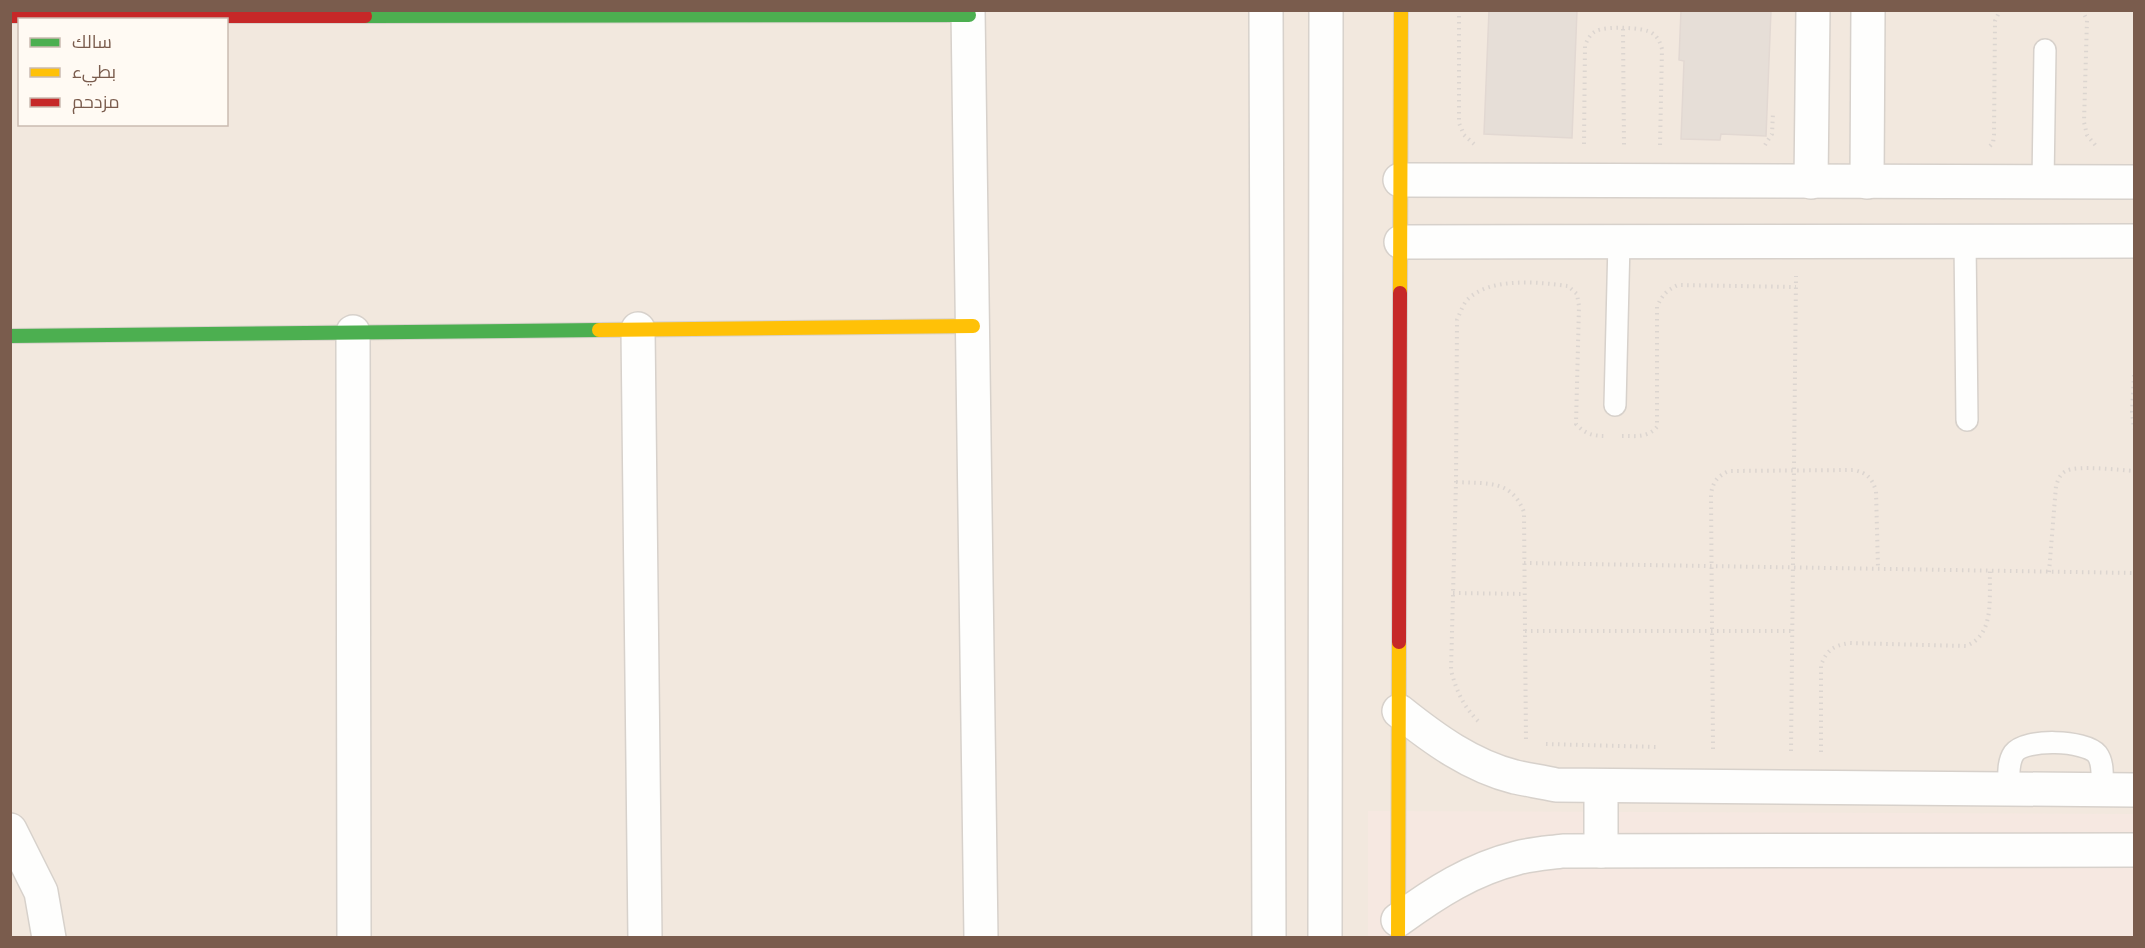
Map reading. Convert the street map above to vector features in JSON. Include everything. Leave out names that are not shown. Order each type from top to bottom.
[{"type":"street","points":[[1266,10],[1269,938]]},
{"type":"street","points":[[1325,938],[1326,10]]},
{"type":"street","points":[[1398,929],[1401,10]]},
{"type":"street","points":[[1811,182],[1813,10]]},
{"type":"street","points":[[1867,182],[1868,10]]},
{"type":"street","points":[[10,16],[968,13],[981,938]]},
{"type":"street","points":[[1400,180],[2134,182]]},
{"type":"street","points":[[1401,242],[2134,241]]},
{"type":"street","points":[[10,336],[973,326]]},
{"type":"street","points":[[638,329],[645,938]]},
{"type":"street","points":[[353,332],[354,938]]},
{"type":"street","points":[[1399,711],[1434,739],[1473,761],[1514,776],[1556,785],[2134,790]]},
{"type":"street","points":[[1601,786],[1601,851]]},
{"type":"street","points":[[10,830],[41,892],[49,938]]},
{"type":"street","points":[[1398,929],[1435,893],[1475,871],[1518,858],[1563,851],[2134,850]]},
{"type":"lane","points":[[2043,182],[2044,50]]},
{"type":"lane","points":[[1965,241],[1967,420]]},
{"type":"lane","points":[[1615,405],[1619,242]]},
{"type":"lane","points":[[2009,789],[2010,761],[2015,752],[2033,743],[2077,744],[2088,747],[2096,753],[2101,762],[2102,790]]},
{"type":"path","points":[[1459,10],[1459,123],[1464,135],[1474,144],[1481,145]]},
{"type":"path","points":[[1988,148],[1993,143],[1994,135],[1995,21],[2000,10]]},
{"type":"path","points":[[2082,10],[2087,20],[2084,122],[2087,135],[2097,146],[2103,148]]},
{"type":"path","points":[[1584,144],[1585,45],[1589,37],[1605,28],[1644,29],[1659,40],[1662,49],[1660,147]]},
{"type":"path","points":[[1623,29],[1624,145]]},
{"type":"path","points":[[1758,149],[1767,144],[1772,134],[1773,112]]},
{"type":"path","points":[[1574,145],[1594,145]]},
{"type":"path","points":[[1614,145],[1633,146]]},
{"type":"path","points":[[1651,146],[1671,147]]},
{"type":"path","points":[[1791,752],[1796,241]]},
{"type":"path","points":[[1484,727],[1468,711],[1456,691],[1451,670],[1457,320],[1466,300],[1482,288],[1503,283],[1569,286],[1577,294],[1579,306],[1576,424],[1583,432],[1593,436],[1641,436],[1651,434],[1657,427],[1657,307],[1661,297],[1678,285],[1796,287]]},
{"type":"path","points":[[2134,375],[2132,412],[2134,429]]},
{"type":"path","points":[[2049,572],[2056,486],[2060,476],[2068,469],[2079,468],[2134,471]]},
{"type":"path","points":[[1713,749],[1711,494],[1713,484],[1720,476],[1730,471],[1854,470],[1865,472],[1873,480],[1876,491],[1878,568]]},
{"type":"path","points":[[1456,482],[1498,485],[1510,490],[1519,500],[1524,512],[1526,743]]},
{"type":"path","points":[[1524,563],[2134,573]]},
{"type":"path","points":[[1821,753],[1821,665],[1826,653],[1836,645],[1849,643],[1966,646],[1976,642],[1984,634],[1987,623],[1990,571]]},
{"type":"path","points":[[1453,593],[1524,594]]},
{"type":"path","points":[[1524,631],[1792,632]]},
{"type":"path","points":[[1515,741],[1666,748]]},
{"type":"path","points":[[1702,749],[1725,749]]},
{"type":"path","points":[[1780,751],[1801,752]]},
{"type":"path","points":[[1811,753],[1833,754]]},
{"type":"shaded area","points":[[10,11],[2134,11],[2134,937],[11,937]]},
{"type":"shaded area","points":[[1368,811],[2134,814],[2134,937],[1368,937]]},
{"type":"building","points":[[1489,10],[1577,10],[1572,138],[1484,134]]},
{"type":"building","points":[[1681,10],[1771,10],[1766,136],[1721,134],[1720,140],[1681,139],[1684,61],[1679,60]]},
{"type":"traffic: fast","points":[[365,16],[969,15]]},
{"type":"traffic: fast","points":[[10,336],[599,330]]},
{"type":"traffic: slow","points":[[1400,293],[1401,10]]},
{"type":"traffic: slow","points":[[599,330],[973,326]]},
{"type":"traffic: slow","points":[[1398,938],[1399,642]]},
{"type":"traffic: jam","points":[[10,16],[365,16]]},
{"type":"traffic: jam","points":[[1399,642],[1400,293]]}]
